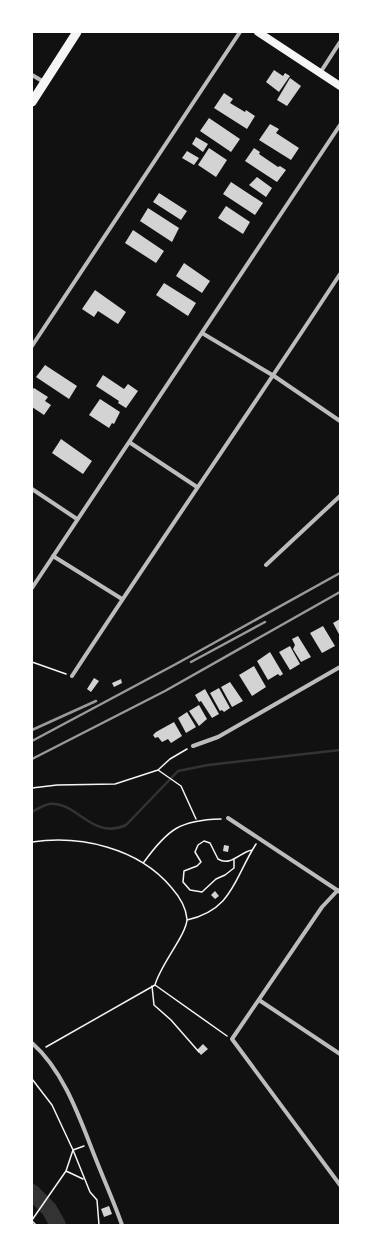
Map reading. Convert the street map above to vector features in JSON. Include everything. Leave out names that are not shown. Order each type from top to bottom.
[{"type":"highway","points":[[32,102],[77,32]]},
{"type":"main road","points":[[258,32],[340,86]]},
{"type":"street","points":[[32,346],[240,32]]},
{"type":"street","points":[[320,73],[340,42]]},
{"type":"street","points":[[32,75],[44,82]]},
{"type":"street","points":[[32,588],[340,125]]},
{"type":"street","points":[[72,676],[197,487],[274,376],[340,274]]},
{"type":"street","points":[[202,333],[274,376],[340,421]]},
{"type":"street","points":[[129,442],[197,487]]},
{"type":"street","points":[[32,489],[77,519]]},
{"type":"street","points":[[266,565],[340,496]]},
{"type":"street","points":[[53,556],[122,599]]},
{"type":"street","points":[[193,746],[218,737],[340,667]]},
{"type":"street","points":[[228,818],[259,840],[339,891],[322,907],[232,1039],[340,1185]]},
{"type":"street","points":[[259,1000],[340,1054]]},
{"type":"street","points":[[32,1043],[40,1050],[60,1080],[90,1144],[122,1225]]},
{"type":"path","points":[[32,662],[72,676]]},
{"type":"path","points":[[32,788],[57,785],[115,784],[158,770],[170,759],[193,746]]},
{"type":"path","points":[[158,770],[181,786],[196,820]]},
{"type":"path","points":[[144,862],[154,848],[169,833],[196,820],[228,818]]},
{"type":"path","points":[[32,842],[44,840],[78,840],[107,847],[144,862],[163,877],[181,899],[187,920],[182,934],[163,964],[155,985]]},
{"type":"path","points":[[187,920],[210,912],[228,897],[243,865],[259,840]]},
{"type":"path","points":[[234,859],[234,868],[216,879],[202,892],[190,890],[183,882],[182,877],[184,871],[193,868],[201,862],[195,852],[200,842],[204,841],[210,843],[221,860],[234,859],[252,850]]},
{"type":"path","points":[[40,1050],[155,985]]},
{"type":"path","points":[[155,985],[232,1039]]},
{"type":"path","points":[[152,986],[154,1005],[174,1024],[199,1052]]},
{"type":"path","points":[[32,1079],[52,1105],[73,1150],[84,1180],[90,1192],[98,1200],[99,1225]]},
{"type":"path","points":[[73,1150],[90,1144]]},
{"type":"path","points":[[36,1225],[32,1220],[66,1171],[73,1150]]},
{"type":"path","points":[[66,1171],[84,1180]]},
{"type":"building","points":[[274,70],[283,76],[285,73],[290,76],[279,92],[266,82]]},
{"type":"building","points":[[290,78],[301,86],[287,106],[277,100]]},
{"type":"building","points":[[224,93],[233,99],[230,103],[255,116],[247,129],[214,108]]},
{"type":"building","points":[[209,118],[240,139],[231,152],[200,131]]},
{"type":"building","points":[[270,124],[279,129],[276,133],[299,148],[291,160],[259,140]]},
{"type":"building","points":[[196,137],[208,144],[203,152],[192,144]]},
{"type":"building","points":[[209,148],[227,160],[216,177],[198,165]]},
{"type":"building","points":[[254,148],[260,152],[259,154],[278,167],[280,166],[286,170],[277,182],[245,161]]},
{"type":"building","points":[[187,151],[199,158],[194,165],[182,158]]},
{"type":"building","points":[[257,177],[272,188],[266,197],[249,185]]},
{"type":"building","points":[[231,182],[263,203],[255,215],[223,194]]},
{"type":"building","points":[[159,193],[187,211],[181,220],[153,202]]},
{"type":"building","points":[[226,206],[250,222],[243,234],[218,218]]},
{"type":"building","points":[[148,208],[179,228],[172,242],[140,221]]},
{"type":"building","points":[[133,230],[164,251],[156,263],[125,243]]},
{"type":"building","points":[[184,263],[210,281],[202,293],[176,276]]},
{"type":"building","points":[[164,283],[196,303],[188,316],[156,295]]},
{"type":"building","points":[[95,290],[126,312],[118,324],[98,311],[94,317],[82,309]]},
{"type":"building","points":[[45,365],[77,386],[69,399],[36,377]]},
{"type":"building","points":[[103,375],[124,389],[128,384],[138,391],[126,408],[118,403],[119,401],[96,386]]},
{"type":"building","points":[[34,388],[48,397],[45,401],[51,405],[44,415],[32,407],[32,390]]},
{"type":"building","points":[[100,399],[120,412],[114,424],[112,423],[109,428],[89,415]]},
{"type":"building","points":[[61,439],[92,461],[83,474],[52,453]]},
{"type":"building","points":[[340,619],[340,636],[333,623]]},
{"type":"building","points":[[323,626],[335,646],[322,653],[310,633]]},
{"type":"building","points":[[298,636],[311,657],[301,662],[293,649],[295,645],[292,639]]},
{"type":"building","points":[[290,646],[300,664],[290,670],[279,652]]},
{"type":"building","points":[[270,652],[283,674],[280,676],[278,674],[268,680],[257,661]]},
{"type":"building","points":[[254,666],[266,687],[252,696],[239,675]]},
{"type":"building","points":[[94,678],[99,681],[91,692],[87,689]]},
{"type":"building","points":[[121,679],[122,683],[114,687],[112,683]]},
{"type":"building","points":[[230,682],[243,701],[232,707],[221,687]]},
{"type":"building","points":[[219,688],[230,708],[224,712],[222,710],[220,711],[210,693]]},
{"type":"building","points":[[205,689],[219,714],[212,718],[201,701],[199,702],[195,695]]},
{"type":"building","points":[[199,705],[207,719],[199,726],[189,711]]},
{"type":"building","points":[[187,712],[196,727],[186,733],[178,718]]},
{"type":"building","points":[[174,722],[182,736],[171,743],[168,739],[162,742],[158,737],[155,738],[153,735],[156,732]]},
{"type":"building","points":[[224,845],[229,846],[228,852],[223,851]]},
{"type":"building","points":[[215,891],[219,896],[215,899],[211,895]]},
{"type":"building","points":[[203,1044],[208,1049],[201,1055],[197,1050]]},
{"type":"building","points":[[109,1206],[112,1214],[104,1217],[101,1209]]},
{"type":"waterway","points":[[32,812],[49,804],[59,804],[94,824],[103,828],[114,829],[126,825],[178,771],[208,765],[340,750]]},
{"type":"waterway","points":[[32,1192],[49,1209],[58,1225]]},
{"type":"railway","points":[[32,741],[176,664],[340,573]]},
{"type":"railway","points":[[32,759],[165,691],[340,592]]},
{"type":"railway","points":[[191,662],[265,622]]},
{"type":"railway","points":[[32,730],[96,701]]}]
